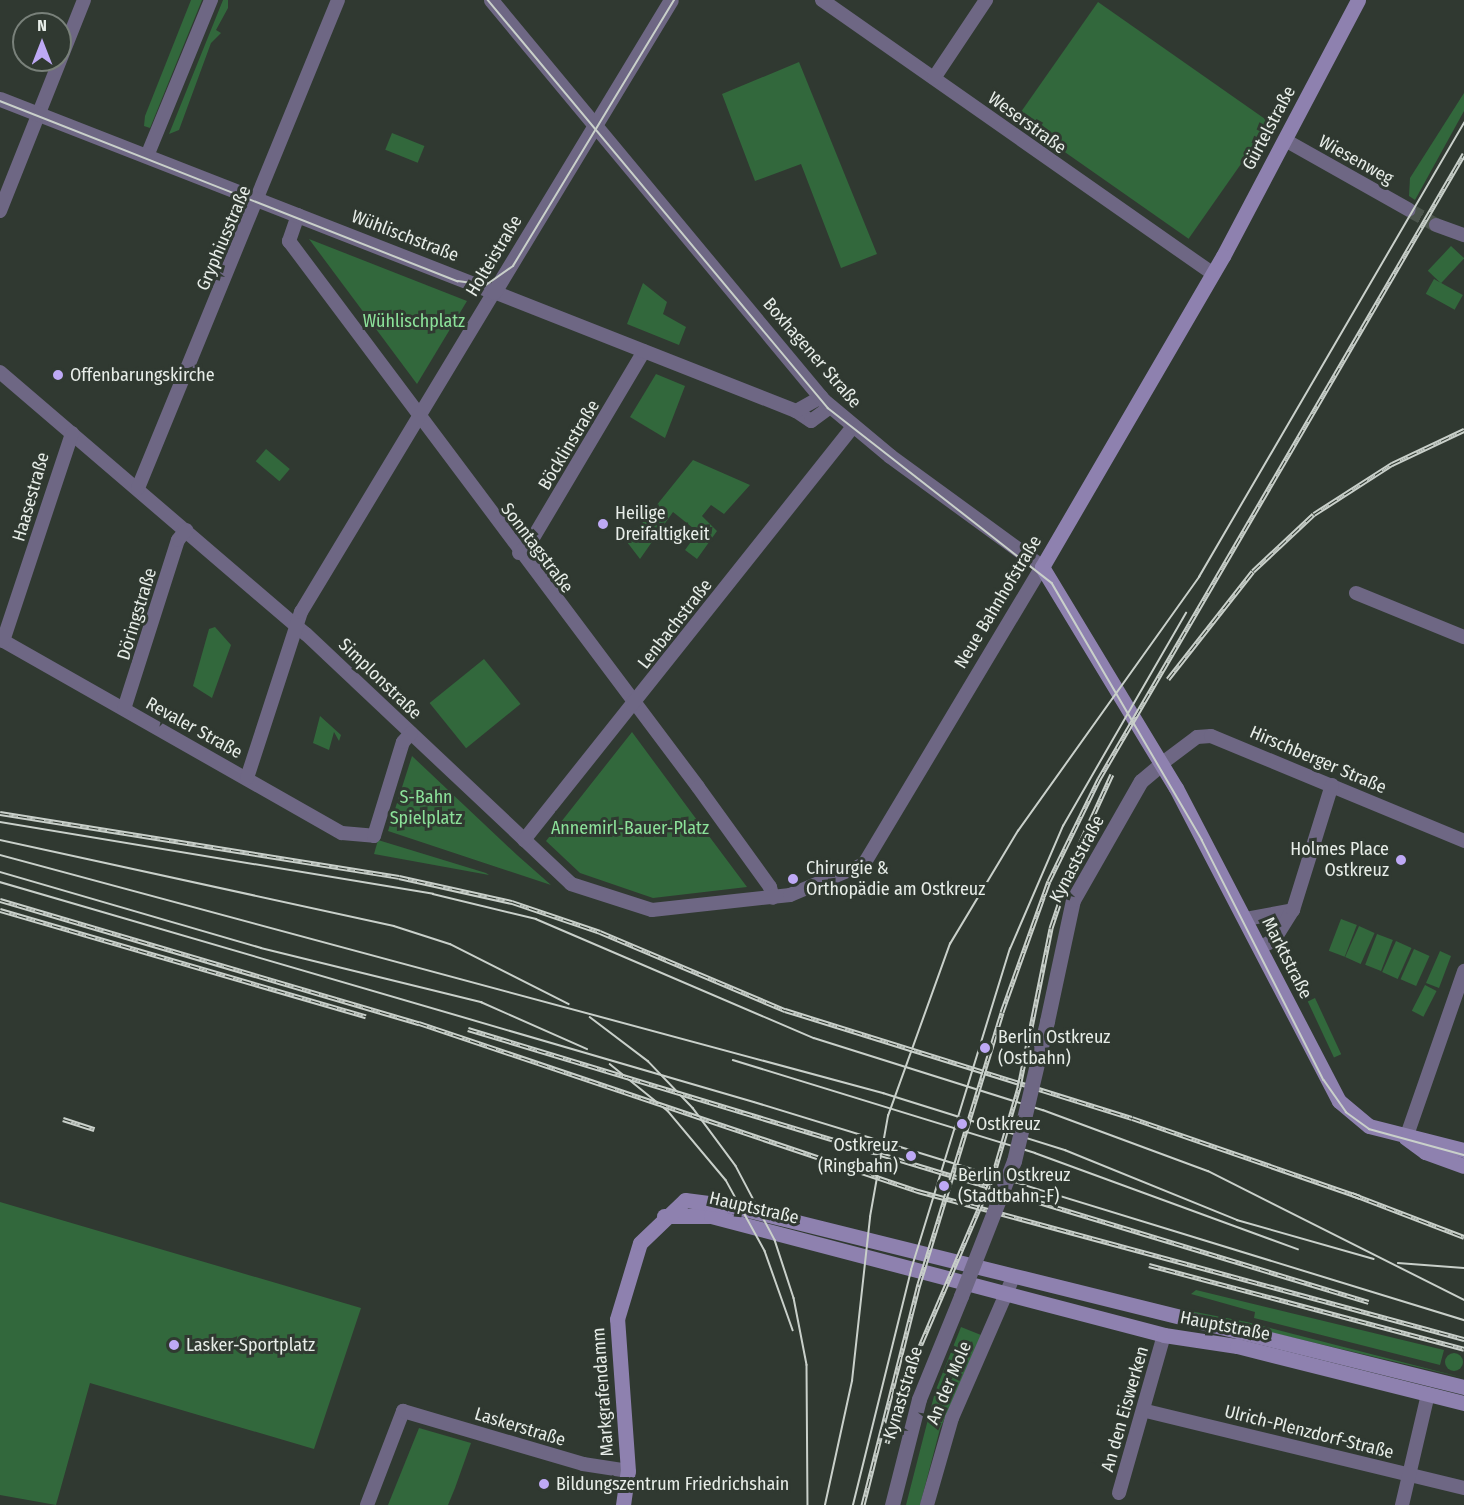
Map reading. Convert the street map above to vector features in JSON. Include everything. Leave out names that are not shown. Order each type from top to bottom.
[{"type":"main road","name":"Gürtelstraße","points":[[1213,274],[1358,0]]},
{"type":"main road","name":"Neue Bahnhofstraße","points":[[1042,567],[1213,274]]},
{"type":"main road","name":"Boxhagener Straße","points":[[1042,567],[1161,764]]},
{"type":"main road","name":"Marktstraße","points":[[1161,764],[1261,946],[1339,1101],[1363,1123],[1406,1138],[1464,1150]]},
{"type":"main road","name":"Marktstraße","points":[[1406,1138],[1425,1152],[1464,1166]]},
{"type":"main road","name":"Hauptstraße","points":[[664,1216],[684,1200],[707,1200],[1013,1278],[1464,1387]]},
{"type":"main road","name":"Hauptstraße","points":[[664,1216],[711,1216],[1164,1335],[1237,1346],[1464,1403]]},
{"type":"main road","name":"Markgrafendamm","points":[[623,1505],[628,1471],[617,1319],[637,1249],[664,1216]]},
{"type":"main road","points":[[1164,1335],[1169,1316]]},
{"type":"street","points":[[0,211],[84,0]]},
{"type":"street","points":[[147,156],[211,0]]},
{"type":"street","name":"Gryphiusstraße","points":[[138,488],[259,200],[338,0]]},
{"type":"street","name":"Boxhagener Straße","points":[[491,0],[825,402],[852,428],[1042,567]]},
{"type":"street","name":"Holteistraße","points":[[247,778],[295,625],[594,125],[672,0]]},
{"type":"street","name":"Weserstraße","points":[[822,0],[1213,274]]},
{"type":"street","points":[[934,78],[986,0]]},
{"type":"street","name":"Wühlischstraße","points":[[0,99],[644,351],[795,411],[811,421],[825,402]]},
{"type":"street","name":"Wiesenweg","points":[[1285,140],[1409,210]]},
{"type":"street","name":"Sonntagstraße","points":[[298,215],[289,241],[519,553],[770,887],[773,898]]},
{"type":"street","points":[[1436,225],[1464,235]]},
{"type":"street","name":"Böcklinstraße","points":[[519,553],[531,543],[644,351]]},
{"type":"street","name":"Simplonstraße","points":[[0,372],[295,625],[571,884],[652,910],[773,898]]},
{"type":"street","name":"Lenbachstraße","points":[[524,840],[852,428]]},
{"type":"street","name":"Haasestraße","points":[[2,640],[72,433]]},
{"type":"street","name":"Döringstraße","points":[[124,709],[177,540],[186,530]]},
{"type":"street","name":"Neue Bahnhofstraße","points":[[773,898],[870,859],[1026,588],[1042,567]]},
{"type":"street","points":[[1356,593],[1464,637]]},
{"type":"street","name":"Revaler Straße","points":[[2,640],[342,833],[374,836],[403,742],[411,733]]},
{"type":"street","name":"Hirschberger Straße","points":[[1161,764],[1202,735],[1224,740],[1464,841]]},
{"type":"street","name":"Kynaststraße","points":[[892,1505],[926,1376],[961,1296],[1014,1161],[1074,900],[1141,781],[1161,764]]},
{"type":"street","points":[[1261,946],[1274,940],[1293,910],[1332,785]]},
{"type":"street","points":[[1246,919],[1293,910]]},
{"type":"street","points":[[1406,1138],[1464,971]]},
{"type":"street","name":"An der Mole","points":[[927,1505],[946,1434],[1013,1278]]},
{"type":"street","name":"An den Eiswerken","points":[[1119,1493],[1146,1411],[1164,1335]]},
{"type":"street","points":[[1402,1505],[1428,1394]]},
{"type":"street","name":"Laskerstraße","points":[[367,1505],[403,1411],[583,1464],[628,1471]]},
{"type":"street","name":"Ulrich-Plenzdorf-Straße","points":[[1146,1411],[1464,1488]]},
{"type":"green space","points":[[191,0],[202,0],[150,128],[144,126],[145,116]]},
{"type":"green space","points":[[223,0],[228,0],[228,8],[216,30],[221,33],[211,43],[179,130],[169,134]]},
{"type":"green space","points":[[1098,2],[1270,122],[1189,239],[1017,118]]},
{"type":"green space","points":[[799,62],[877,254],[841,268],[801,164],[755,181],[722,94]]},
{"type":"green space","points":[[1464,93],[1464,111],[1415,200],[1409,196],[1410,178]]},
{"type":"green space","points":[[392,133],[424,146],[418,163],[385,150]]},
{"type":"green space","name":"Wühlischplatz","points":[[309,239],[467,301],[417,384]]},
{"type":"green space","points":[[1451,246],[1464,258],[1441,283],[1428,271]]},
{"type":"green space","points":[[1434,279],[1463,295],[1455,310],[1426,294]]},
{"type":"green space","points":[[643,283],[667,302],[663,314],[686,327],[679,345],[627,324]]},
{"type":"green space","points":[[656,374],[685,386],[665,438],[630,417]]},
{"type":"green space","points":[[266,449],[290,469],[279,481],[256,461]]},
{"type":"green space","points":[[693,460],[750,485],[724,514],[711,505],[702,516],[717,531],[697,559],[685,550],[698,532],[673,512],[640,559],[627,542]]},
{"type":"green space","points":[[215,627],[231,645],[212,698],[193,686],[209,629]]},
{"type":"green space","points":[[484,659],[521,704],[466,748],[430,703]]},
{"type":"green space","points":[[320,716],[341,735],[339,741],[334,732],[329,750],[313,743]]},
{"type":"green space","name":"Annemirl-Bauer-Platz","points":[[632,732],[747,887],[653,898],[580,873],[546,841]]},
{"type":"green space","name":"S-Bahn Spielplatz","points":[[412,756],[517,855],[551,885],[388,831]]},
{"type":"green space","points":[[378,840],[486,873],[489,875],[374,854]]},
{"type":"green space","points":[[1341,919],[1357,925],[1345,957],[1329,951]]},
{"type":"green space","points":[[1359,926],[1375,933],[1361,964],[1345,957]]},
{"type":"green space","points":[[1377,934],[1393,940],[1381,971],[1365,965]]},
{"type":"green space","points":[[1396,941],[1412,948],[1398,979],[1382,972]]},
{"type":"green space","points":[[1414,949],[1430,956],[1416,986],[1401,979]]},
{"type":"green space","points":[[1440,951],[1451,956],[1439,988],[1426,983]]},
{"type":"green space","points":[[1425,985],[1437,991],[1423,1017],[1412,1011]]},
{"type":"green space","points":[[1315,998],[1341,1054],[1334,1058],[1308,1001]]},
{"type":"green space","name":"Lasker-Sportplatz","points":[[0,1202],[361,1308],[314,1449],[90,1383],[56,1505],[0,1495]]},
{"type":"green space","points":[[1196,1290],[1444,1350],[1440,1365],[1254,1318],[1255,1312],[1191,1294]]},
{"type":"green space","points":[[1180,1309],[1247,1322],[1464,1378],[1180,1311]]},
{"type":"green space","points":[[961,1327],[981,1335],[940,1429],[920,1505],[906,1505],[935,1392]]},
{"type":"green space","points":[[1454,1353],[1460,1356],[1463,1362],[1460,1368],[1454,1371],[1448,1368],[1445,1362],[1448,1356]]},
{"type":"green space","points":[[419,1428],[471,1443],[455,1488],[448,1505],[388,1505]]},
{"type":"tunnel","points":[[1409,210],[1436,225]]},
{"type":"tram line","points":[[488,0],[828,408],[1052,583],[1202,840],[1324,1080],[1346,1112],[1369,1129],[1464,1155]]},
{"type":"tram line","points":[[0,101],[458,281],[486,285],[513,266],[674,0]]},
{"type":"tram line","points":[[825,1505],[852,1381],[870,1217],[888,1116],[950,944],[1018,831],[1199,577],[1464,123]]},
{"type":"tram line","points":[[853,1505],[911,1270],[1010,949],[1063,826],[1186,613]]},
{"type":"tram line","points":[[0,822],[433,894],[536,919],[814,1038],[1043,1110],[1208,1171],[1464,1300]]},
{"type":"tram line","points":[[0,840],[394,926],[450,944],[569,1004]]},
{"type":"tram line","points":[[0,855],[883,1093],[1065,1150],[1237,1220],[1374,1259]]},
{"type":"tram line","points":[[0,872],[261,948],[481,1002],[587,1049]]},
{"type":"tram line","points":[[0,882],[754,1102],[1464,1320]]},
{"type":"tram line","points":[[590,1017],[648,1061],[693,1108],[736,1166],[775,1240],[794,1298],[807,1365],[808,1505]]},
{"type":"tram line","points":[[733,1060],[1035,1153],[1298,1249]]},
{"type":"tram line","points":[[610,1064],[668,1111],[726,1180],[765,1251],[793,1330]]},
{"type":"tram line","points":[[1398,1263],[1464,1268]]},
{"type":"railway","points":[[863,1505],[919,1284],[1002,1012],[1049,881],[1099,779],[1464,154]]},
{"type":"railway","points":[[1168,679],[1253,571],[1314,514],[1392,464],[1464,430]]},
{"type":"railway","points":[[887,1443],[915,1358],[993,1176],[1019,1087],[1051,928],[1078,848],[1112,774]]},
{"type":"railway","points":[[0,813],[399,877],[512,902],[600,932],[785,1010],[1132,1118],[1360,1197]]},
{"type":"railway","points":[[0,900],[419,1023],[918,1191],[1464,1339]]},
{"type":"railway","points":[[0,910],[366,1016]]},
{"type":"railway","points":[[468,1029],[1369,1302]]},
{"type":"railway","points":[[63,1119],[94,1129]]},
{"type":"railway","points":[[1352,1194],[1464,1237]]},
{"type":"railway","points":[[1149,1265],[1464,1349]]},
{"type":"place","name":"Offenbarungskirche","points":[[58,375]]},
{"type":"place","name":"Heilige Dreifaltigkeit","points":[[603,524]]},
{"type":"place","name":"Holmes Place Ostkreuz","points":[[1401,860]]},
{"type":"place","name":"Chirurgie & Orthopädie am Ostkreuz","points":[[793,879]]},
{"type":"place","name":"Berlin Ostkreuz (Ostbahn)","points":[[985,1048]]},
{"type":"place","name":"Ostkreuz","points":[[962,1124]]},
{"type":"place","name":"Ostkreuz (Ringbahn)","points":[[911,1156]]},
{"type":"place","name":"Berlin Ostkreuz (Stadtbahn-F)","points":[[944,1186]]},
{"type":"place","name":"Lasker-Sportplatz","points":[[174,1345]]},
{"type":"place","name":"Bildungszentrum Friedrichshain","points":[[544,1484]]}]
